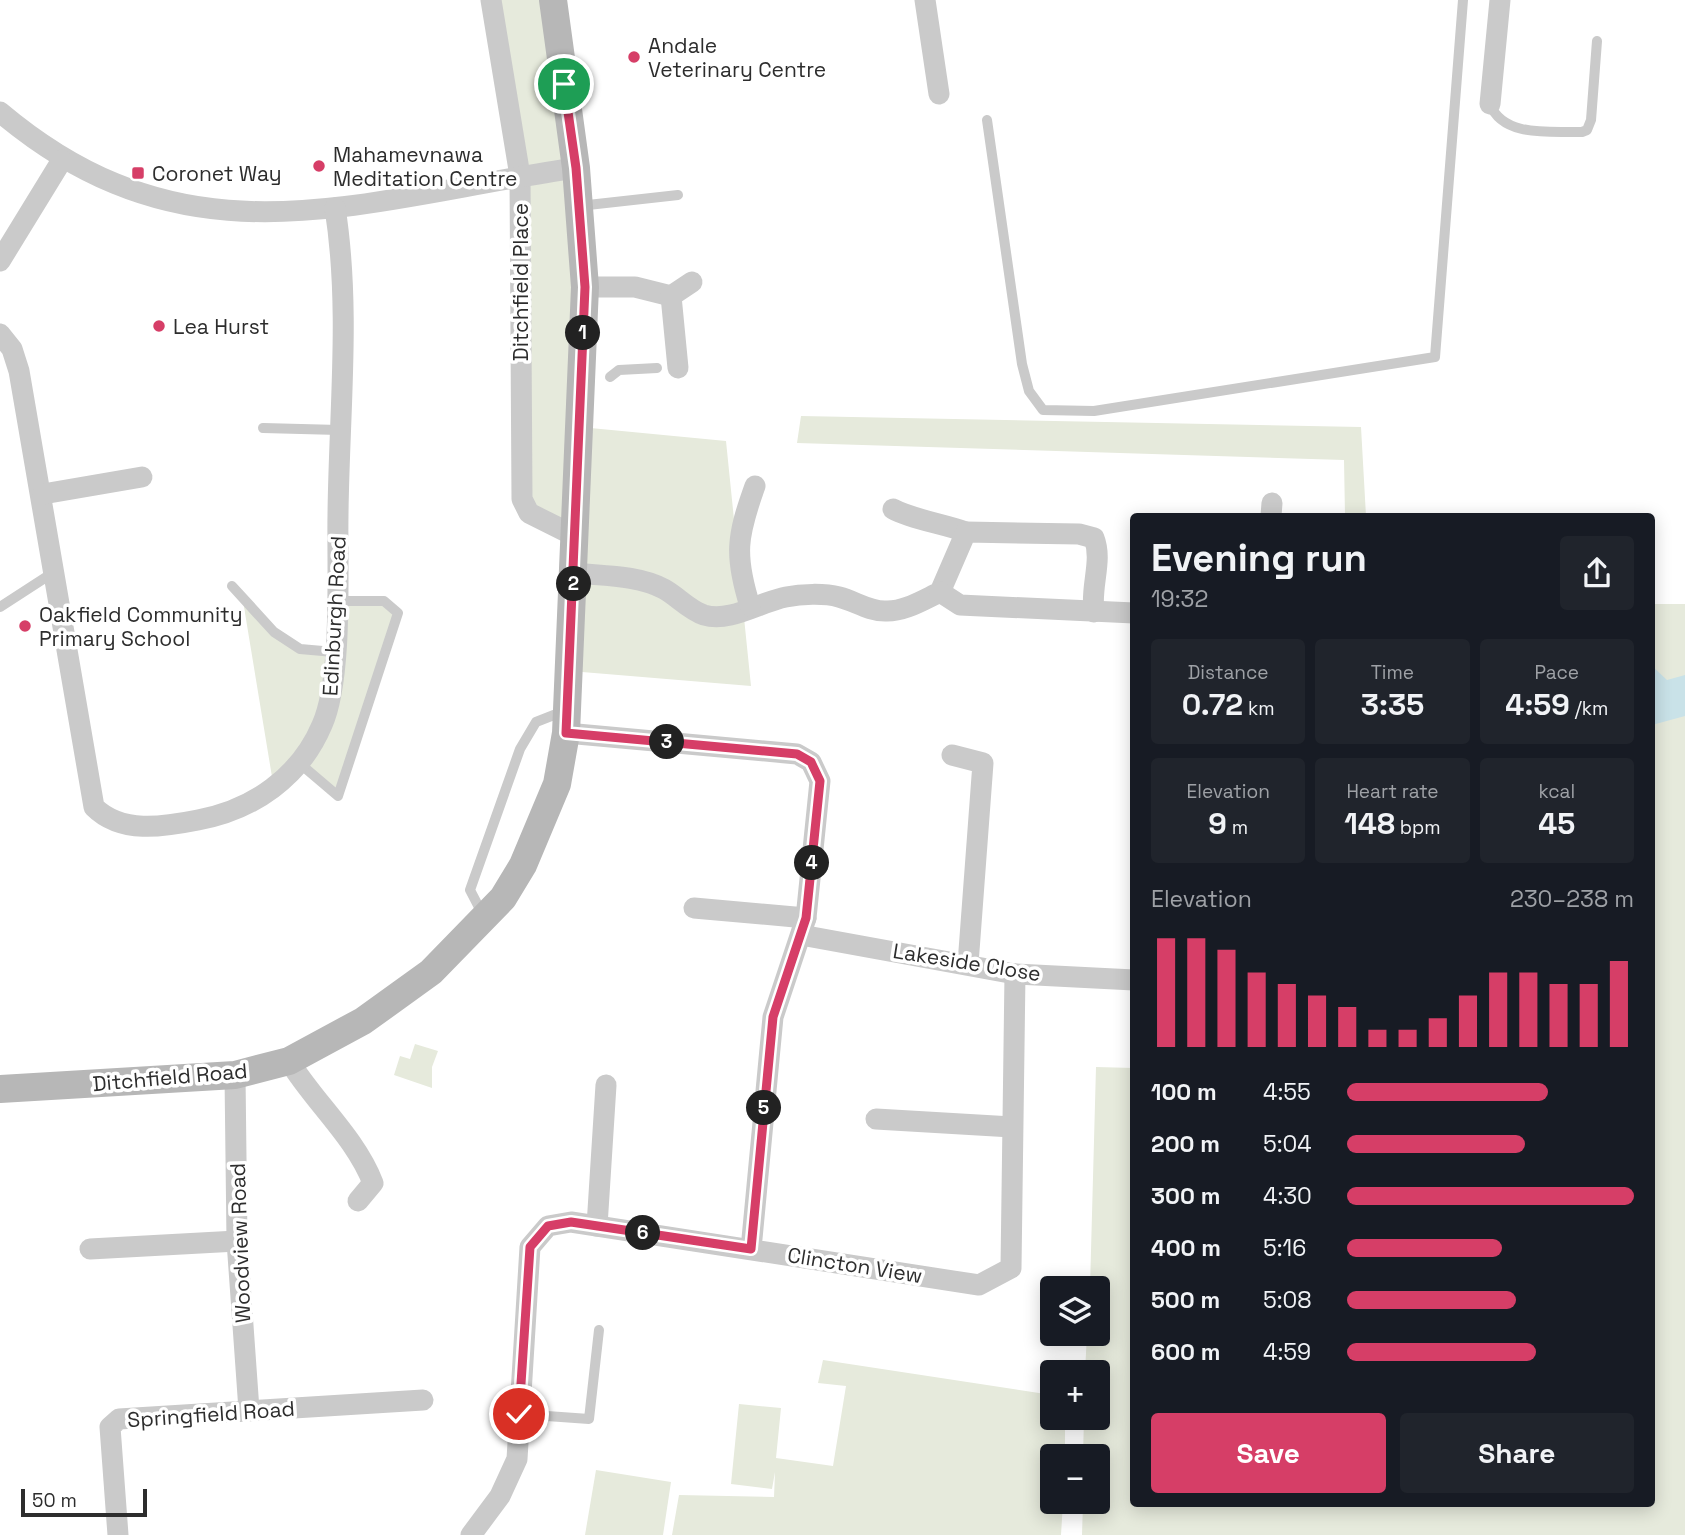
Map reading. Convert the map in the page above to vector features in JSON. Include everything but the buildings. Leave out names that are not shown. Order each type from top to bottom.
[{"type":"street","name":"Ditchfield Place","points":[[491,0],[520,176],[522,499],[529,513],[575,536]]},
{"type":"street","name":"Ditchfield Road","points":[[0,1089],[235,1075],[289,1061],[363,1021],[430,972],[503,898],[523,865],[557,784],[566,722],[575,573],[585,287],[576,168],[553,0]]},
{"type":"street","points":[[925,0],[939,94]]},
{"type":"street","points":[[1490,104],[1500,0]]},
{"type":"street","points":[[0,112],[62,159],[142,194],[186,207],[265,214],[335,208],[576,168]]},
{"type":"street","points":[[0,261],[62,159]]},
{"type":"street","name":"Edinburgh Road","points":[[0,334],[12,349],[19,371],[43,494],[94,807],[107,819],[124,826],[215,817],[256,802],[274,789],[310,748],[331,704],[337,601],[344,271],[335,208]]},
{"type":"street","points":[[585,287],[635,287],[671,296],[692,282]]},
{"type":"street","points":[[671,296],[675,369]]},
{"type":"street","points":[[43,494],[142,477]]},
{"type":"street","points":[[750,606],[740,574],[739,532],[755,486]]},
{"type":"street","points":[[893,509],[904,515],[932,520],[966,532],[1079,534],[1094,538],[1098,550],[1091,597],[1094,612]]},
{"type":"street","points":[[575,573],[641,580],[663,588],[704,615],[726,617],[750,606],[788,597],[820,596],[839,597],[861,607],[885,611],[904,609],[940,592],[966,532]]},
{"type":"street","points":[[940,592],[960,605],[1130,613]]},
{"type":"street","points":[[566,722],[797,754],[811,762],[820,781],[804,927],[773,1017],[751,1249]]},
{"type":"street","points":[[952,755],[983,763],[968,964]]},
{"type":"street","name":"Lakeside Close","points":[[694,908],[804,927],[1015,974],[1130,980]]},
{"type":"street","name":"Clincton View","points":[[471,1535],[500,1496],[517,1459],[530,1247],[548,1226],[571,1222],[979,1285],[1011,1268],[1015,974]]},
{"type":"street","points":[[289,1061],[308,1091],[364,1160],[373,1183],[358,1201]]},
{"type":"street","name":"Woodview Road","points":[[235,1075],[237,1241],[249,1410]]},
{"type":"street","points":[[597,1226],[606,1085]]},
{"type":"street","points":[[876,1119],[1012,1127]]},
{"type":"street","points":[[90,1249],[237,1241]]},
{"type":"street","name":"Springfield Road","points":[[118,1535],[110,1427],[119,1419],[423,1400]]},
{"type":"lane","points":[[987,120],[1022,364],[1029,391],[1043,411],[1094,411],[1435,357],[1463,0]]},
{"type":"lane","points":[[1490,104],[1502,121],[1514,127],[1582,132],[1587,130],[1591,120],[1597,41]]},
{"type":"lane","points":[[579,206],[678,195]]},
{"type":"lane","points":[[610,377],[619,370],[675,369]]},
{"type":"lane","points":[[263,428],[339,430]]},
{"type":"lane","points":[[0,607],[54,572]]},
{"type":"lane","points":[[232,586],[274,632],[300,649],[334,652]]},
{"type":"lane","points":[[298,762],[338,796],[398,613],[384,601],[337,601]]},
{"type":"lane","points":[[484,917],[470,890],[520,749],[536,722],[566,722]]},
{"type":"lane","points":[[519,1414],[589,1419],[598,1330]]},
{"type":"shaded area","points":[[489,0],[549,0],[576,168],[580,427],[726,441],[751,686],[570,671],[575,536],[529,513],[520,176]]},
{"type":"shaded area","points":[[801,416],[1361,427],[1366,513],[1345,513],[1344,460],[797,443]]},
{"type":"shaded area","points":[[243,601],[300,649],[333,652],[337,601],[384,601],[398,613],[338,796],[298,762],[274,789]]},
{"type":"shaded area","points":[[1655,604],[1685,604],[1685,1535],[1082,1535],[1083,1514],[1110,1514],[1110,1444],[1083,1444],[1084,1430],[1110,1430],[1110,1360],[1086,1360],[1086,1346],[1110,1346],[1110,1276],[1090,1276],[1096,1067],[1130,1068],[1130,1507],[1655,1507]]},
{"type":"shaded area","points":[[415,1044],[438,1051],[432,1067],[432,1088],[394,1075],[400,1056],[410,1059]]},
{"type":"shaded area","points":[[823,1360],[1040,1393],[1040,1430],[1065,1430],[1065,1444],[1040,1444],[1040,1514],[1062,1514],[1061,1535],[672,1535],[679,1495],[774,1497],[775,1472],[772,1489],[731,1484],[739,1404],[781,1408],[776,1458],[833,1466],[846,1386],[818,1383]]},
{"type":"shaded area","points":[[596,1470],[671,1482],[663,1535],[585,1535]]},
{"type":"water","points":[[1655,669],[1667,680],[1685,675],[1685,716],[1655,724]]},
{"type":"place","name":"Andale Veterinary Centre","points":[[634,57]]},
{"type":"place","name":"Mahamevnawa Meditation Centre","points":[[319,166]]},
{"type":"place","name":"Coronet Way","points":[[138,173]]},
{"type":"place","name":"Lea Hurst","points":[[159,326]]},
{"type":"place","name":"Oakfield Community Primary School","points":[[25,626]]},
{"type":"route","points":[[519,1414],[530,1247],[548,1226],[571,1222],[751,1249],[773,1017],[806,918],[820,781],[811,762],[797,754],[566,733],[575,573],[585,287],[576,168],[564,84]]}]
